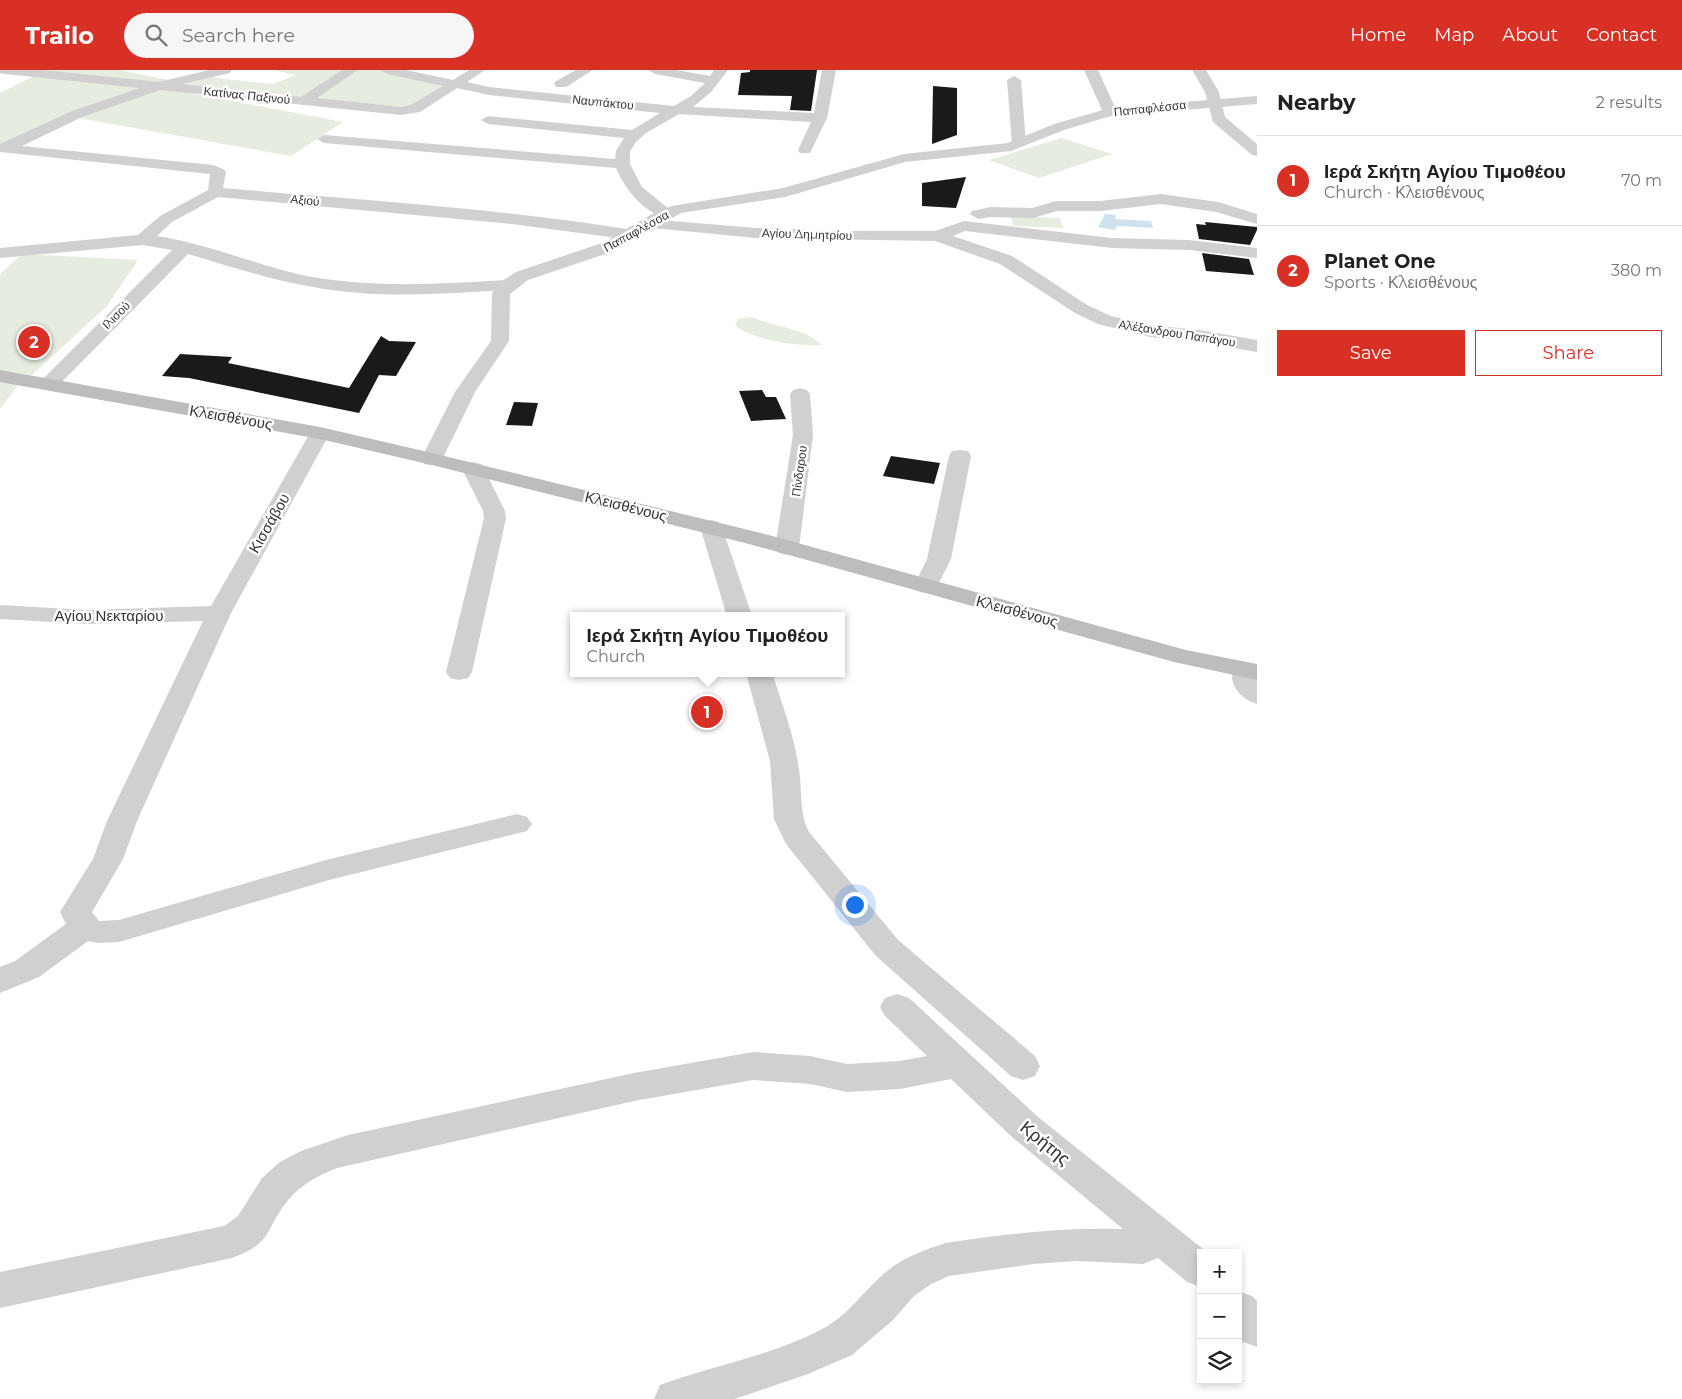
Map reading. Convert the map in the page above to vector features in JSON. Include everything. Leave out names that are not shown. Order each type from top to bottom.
[{"type":"main road","name":"Κλεισθένους","points":[[0,376],[320,433],[473,468],[711,527],[1183,656],[1251,671]]},
{"type":"street","name":"Κατίνας Παξινού","points":[[2,70],[302,101],[410,110],[478,70]]},
{"type":"street","points":[[129,70],[183,81]]},
{"type":"street","points":[[3,148],[77,114],[159,86],[225,70]]},
{"type":"street","points":[[302,101],[351,70]]},
{"type":"street","name":"Ναυπάκτου","points":[[387,70],[489,91],[674,110],[720,108],[820,118]]},
{"type":"street","points":[[561,84],[586,70]]},
{"type":"street","points":[[657,70],[662,70]]},
{"type":"street","points":[[657,70],[720,78]]},
{"type":"street","points":[[804,150],[820,118],[829,70]]},
{"type":"street","points":[[1091,70],[1110,112]]},
{"type":"street","points":[[1198,70],[1216,102],[1214,109],[1218,119],[1257,152]]},
{"type":"street","points":[[666,213],[650,204],[635,189],[621,164],[622,153],[635,135],[648,124],[697,98],[720,78]]},
{"type":"street","points":[[1014,80],[1019,144]]},
{"type":"street","name":"Παπαφλέσσα","points":[[506,285],[523,274],[588,255],[633,235],[666,213],[685,207],[792,190],[904,158],[997,150],[1019,144],[1059,127],[1110,112],[1257,100]]},
{"type":"street","points":[[488,120],[635,135]]},
{"type":"street","points":[[324,139],[621,164]]},
{"type":"street","points":[[3,148],[218,172],[215,192],[166,219],[154,228],[144,240]]},
{"type":"street","name":"Αξιού","points":[[215,192],[512,219],[633,235]]},
{"type":"street","name":"Αγίου Δημητρίου","points":[[648,224],[794,235],[937,236],[964,226],[973,217],[985,212],[1033,213],[1056,206],[1100,206],[1150,199],[1206,205],[1257,219]]},
{"type":"street","name":"Αγίου Δημητρίου","points":[[964,226],[1112,243],[1189,245],[1257,253]]},
{"type":"street","name":"Αλέξανδρου Παπάγου","points":[[937,236],[1006,260],[1081,309],[1105,320],[1150,331],[1257,346]]},
{"type":"street","points":[[0,266],[6,253],[144,240],[185,248],[295,278],[349,287],[411,290],[506,285]]},
{"type":"street","name":"Ιλισού","points":[[49,384],[173,257],[185,248]]},
{"type":"street","points":[[432,459],[469,384],[500,341],[502,329],[500,293],[506,285]]},
{"type":"street","name":"Πίνδαρου","points":[[787,548],[797,490],[803,435],[800,394]]},
{"type":"street","name":"Κισσάβου","points":[[84,927],[79,922],[76,912],[108,859],[122,820],[219,613],[320,433]]},
{"type":"street","points":[[926,586],[939,560],[960,456]]},
{"type":"street","points":[[459,672],[495,518],[494,511],[473,468]]},
{"type":"street","points":[[711,527],[739,612]]},
{"type":"street","name":"Αγίου Νεκταρίου","points":[[2,616],[87,617],[219,613]]},
{"type":"street","points":[[1251,671],[1244,680],[1249,689],[1257,696]]},
{"type":"street","points":[[760,677],[772,711],[786,773],[784,807],[797,837],[887,948],[1023,1066]]},
{"type":"street","points":[[0,981],[27,969],[84,927],[100,934],[119,931],[326,870],[517,824]]},
{"type":"street","name":"Κρήτης","points":[[896,1007],[1025,1128],[1197,1267]]},
{"type":"street","points":[[0,1290],[232,1241],[251,1231],[269,1198],[285,1180],[315,1159],[348,1150],[634,1087],[754,1066],[810,1070],[847,1078],[900,1075],[958,1064]]},
{"type":"street","points":[[675,1399],[793,1361],[838,1342],[879,1307],[900,1284],[917,1272],[945,1260],[1033,1247],[1077,1244],[1143,1247],[1163,1238]]},
{"type":"street","points":[[1242,1313],[1257,1328]]},
{"type":"shaded area","points":[[19,70],[118,70],[184,83],[208,77],[273,84],[295,75],[275,70],[381,70],[446,87],[409,108]]},
{"type":"shaded area","points":[[36,75],[175,90],[343,122],[291,156],[73,117],[0,145],[0,93]]},
{"type":"shaded area","points":[[1062,138],[1112,154],[1039,178],[989,160]]},
{"type":"shaded area","points":[[1011,216],[1060,218],[1063,228],[1013,226]]},
{"type":"shaded area","points":[[22,254],[138,260],[107,306],[32,375],[0,370],[0,274]]},
{"type":"shaded area","points":[[752,317],[798,331],[822,345],[777,342],[754,335],[735,326],[738,319]]},
{"type":"shaded area","points":[[0,381],[18,385],[0,409]]},
{"type":"water","points":[[1105,214],[1116,215],[1115,219],[1151,221],[1153,228],[1117,226],[1115,230],[1098,227]]},
{"type":"building","points":[[750,70],[817,70],[811,111],[790,110],[792,96],[738,95],[741,73],[750,72]]},
{"type":"building","points":[[933,86],[957,88],[957,135],[932,144]]},
{"type":"building","points":[[966,177],[956,208],[922,206],[922,183]]},
{"type":"building","points":[[1205,222],[1257,227],[1257,230],[1250,245],[1199,239],[1196,224],[1206,225]]},
{"type":"building","points":[[1202,253],[1249,259],[1254,275],[1206,271]]},
{"type":"building","points":[[381,336],[389,341],[416,342],[396,376],[379,375],[359,413],[189,378],[162,376],[180,354],[232,357],[228,363],[349,388]]},
{"type":"building","points":[[762,390],[766,397],[776,397],[786,419],[751,421],[739,391]]},
{"type":"building","points":[[514,402],[538,403],[532,426],[506,425]]},
{"type":"building","points":[[891,456],[940,463],[934,484],[883,476]]},
{"type":"place","name":"Planet One","points":[[34,342]]},
{"type":"place","name":"Ιερά Σκήτη Αγίου Τιμοθέου","points":[[707,712]]}]
